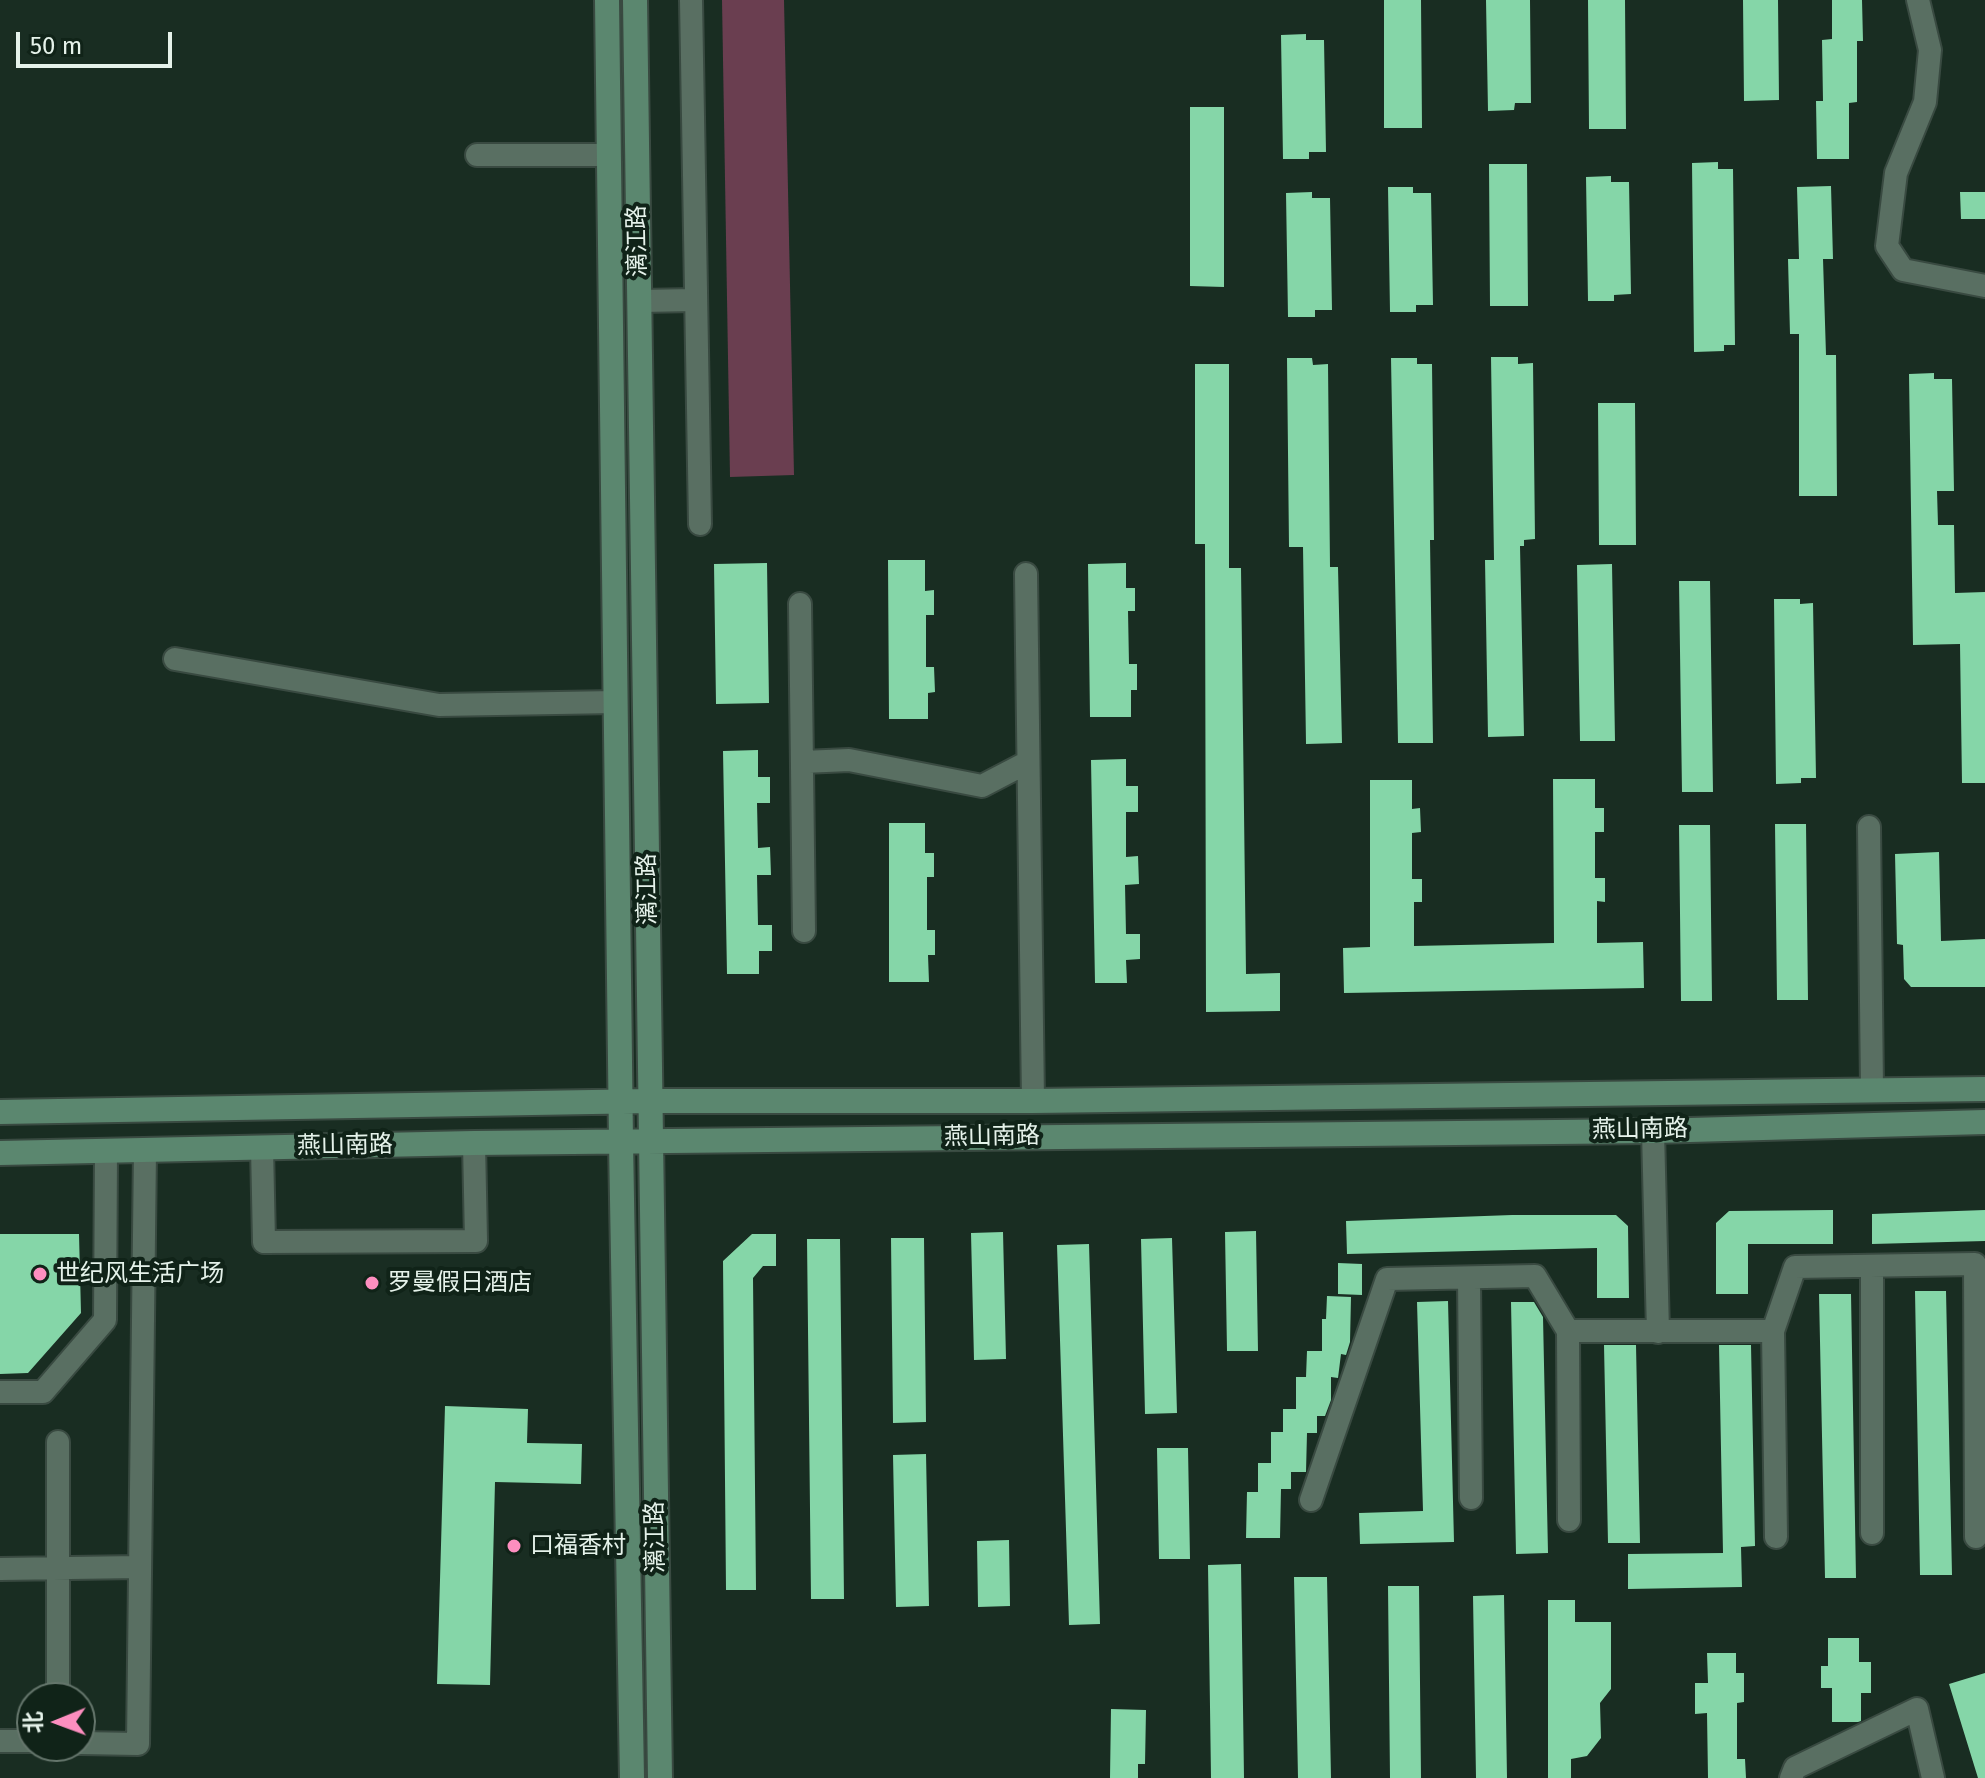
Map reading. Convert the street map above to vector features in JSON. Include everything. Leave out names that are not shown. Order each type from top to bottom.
[{"type":"main road","name":"漓江路","points":[[607,0],[632,1778]]},
{"type":"main road","name":"漓江路","points":[[635,0],[660,1778]]},
{"type":"main road","name":"燕山南路","points":[[0,1112],[651,1101],[1033,1101],[1985,1089]]},
{"type":"main road","points":[[1653,1092],[1653,1131]]},
{"type":"main road","points":[[1287,1097],[1288,1134]]},
{"type":"main road","points":[[1033,1101],[1033,1136]]},
{"type":"main road","points":[[239,1108],[250,1148]]},
{"type":"main road","name":"燕山南路","points":[[0,1153],[621,1141],[1653,1131],[1985,1122]]},
{"type":"street","points":[[691,0],[700,524]]},
{"type":"street","points":[[1918,0],[1930,50],[1925,102],[1896,173],[1887,246],[1903,270],[1985,286]]},
{"type":"street","points":[[477,155],[608,155]]},
{"type":"street","points":[[639,301],[696,300]]},
{"type":"street","points":[[1026,574],[1033,1101]]},
{"type":"street","points":[[800,604],[804,931]]},
{"type":"street","points":[[175,659],[439,705],[616,702]]},
{"type":"street","points":[[803,762],[849,760],[982,786],[1028,762]]},
{"type":"street","points":[[1869,827],[1872,1089]]},
{"type":"street","points":[[1653,1131],[1658,1332]]},
{"type":"street","points":[[250,1148],[264,1242],[476,1241],[474,1143]]},
{"type":"street","points":[[96,1743],[138,1744],[145,1150]]},
{"type":"street","points":[[0,1392],[43,1392],[105,1320],[106,1151]]},
{"type":"street","points":[[1776,1537],[1773,1331],[1795,1267],[1975,1264],[1976,1537]]},
{"type":"street","points":[[1872,1266],[1872,1533]]},
{"type":"street","points":[[1311,1500],[1387,1279],[1535,1276],[1568,1331],[1569,1520]]},
{"type":"street","points":[[1469,1278],[1471,1498]]},
{"type":"street","points":[[1568,1331],[1773,1331]]},
{"type":"street","points":[[58,1442],[58,1682]]},
{"type":"street","points":[[0,1569],[139,1567]]},
{"type":"street","points":[[1791,1778],[1795,1768],[1917,1709],[1933,1778]]},
{"type":"shaded area","points":[[722,0],[784,0],[794,475],[730,477]]},
{"type":"building","points":[[1384,0],[1421,0],[1422,128],[1384,128]]},
{"type":"building","points":[[1486,0],[1530,0],[1531,103],[1515,103],[1514,110],[1488,111]]},
{"type":"building","points":[[1588,0],[1625,0],[1626,129],[1589,129]]},
{"type":"building","points":[[1743,0],[1778,0],[1779,100],[1744,101]]},
{"type":"building","points":[[1832,0],[1862,0],[1863,41],[1857,41],[1857,102],[1849,103],[1849,159],[1817,159],[1816,101],[1823,101],[1822,40],[1832,39]]},
{"type":"building","points":[[1306,34],[1306,40],[1324,40],[1326,152],[1309,152],[1309,159],[1283,159],[1281,35]]},
{"type":"building","points":[[1190,107],[1224,107],[1224,287],[1190,286]]},
{"type":"building","points":[[1718,162],[1718,169],[1733,169],[1735,345],[1724,345],[1724,351],[1694,352],[1692,163]]},
{"type":"building","points":[[1489,164],[1527,164],[1528,306],[1490,306]]},
{"type":"building","points":[[1611,176],[1611,182],[1629,182],[1631,294],[1614,295],[1614,301],[1588,301],[1586,177]]},
{"type":"building","points":[[1831,186],[1833,259],[1823,259],[1826,355],[1836,355],[1837,496],[1799,496],[1799,334],[1790,334],[1788,259],[1799,259],[1797,187]]},
{"type":"building","points":[[1388,187],[1413,187],[1413,193],[1431,193],[1433,305],[1416,305],[1416,312],[1390,312]]},
{"type":"building","points":[[1312,192],[1312,198],[1330,198],[1332,310],[1315,310],[1315,317],[1288,317],[1286,193]]},
{"type":"building","points":[[1960,192],[1985,192],[1985,219],[1961,219]]},
{"type":"building","points":[[1491,357],[1518,357],[1518,364],[1533,363],[1535,539],[1524,540],[1524,546],[1520,546],[1524,736],[1488,737],[1485,560],[1494,560]]},
{"type":"building","points":[[1287,358],[1312,358],[1313,365],[1328,364],[1330,567],[1338,567],[1342,743],[1306,744],[1303,547],[1289,547]]},
{"type":"building","points":[[1391,358],[1417,358],[1417,364],[1432,364],[1434,540],[1430,540],[1433,743],[1398,743]]},
{"type":"building","points":[[1195,364],[1229,364],[1229,568],[1241,568],[1246,974],[1280,973],[1280,1011],[1206,1012],[1205,544],[1195,544]]},
{"type":"building","points":[[1934,373],[1934,379],[1952,379],[1954,491],[1937,491],[1938,525],[1954,525],[1955,593],[1985,592],[1985,783],[1962,783],[1960,644],[1913,645],[1909,374]]},
{"type":"building","points":[[1598,403],[1635,403],[1636,545],[1599,545]]},
{"type":"building","points":[[888,560],[925,560],[925,591],[934,590],[934,615],[926,615],[926,667],[934,667],[935,692],[928,693],[928,719],[889,719]]},
{"type":"building","points":[[767,563],[769,703],[716,704],[714,564]]},
{"type":"building","points":[[1126,563],[1126,588],[1135,588],[1135,611],[1128,611],[1129,664],[1137,664],[1137,690],[1131,690],[1131,717],[1090,717],[1088,564]]},
{"type":"building","points":[[1612,564],[1615,741],[1580,741],[1577,565]]},
{"type":"building","points":[[1679,581],[1710,581],[1713,792],[1682,792]]},
{"type":"building","points":[[1774,599],[1800,599],[1800,604],[1813,603],[1816,778],[1801,778],[1801,783],[1776,784]]},
{"type":"building","points":[[758,750],[758,777],[770,777],[770,803],[757,803],[758,848],[770,847],[771,875],[757,875],[758,925],[772,925],[772,951],[759,951],[759,974],[727,974],[723,751]]},
{"type":"building","points":[[1126,759],[1126,786],[1138,786],[1138,812],[1126,812],[1126,857],[1138,856],[1139,884],[1125,885],[1126,934],[1140,934],[1140,959],[1126,960],[1127,983],[1095,983],[1091,760]]},
{"type":"building","points":[[1553,779],[1595,779],[1595,808],[1604,808],[1604,832],[1595,832],[1595,878],[1605,878],[1605,902],[1597,901],[1597,943],[1643,942],[1644,988],[1344,993],[1343,948],[1370,947],[1370,780],[1412,780],[1412,809],[1420,808],[1421,832],[1412,833],[1412,879],[1422,879],[1422,902],[1414,902],[1414,946],[1554,943]]},
{"type":"building","points":[[889,823],[925,823],[925,853],[934,853],[934,877],[927,877],[927,930],[935,930],[935,955],[928,955],[929,982],[889,982]]},
{"type":"building","points":[[1775,824],[1806,824],[1808,1000],[1777,1000]]},
{"type":"building","points":[[1679,825],[1710,825],[1712,1001],[1681,1001]]},
{"type":"building","points":[[1939,852],[1941,941],[1985,939],[1985,987],[1911,987],[1904,979],[1903,945],[1897,944],[1895,854]]},
{"type":"building","points":[[1833,1210],[1833,1244],[1748,1244],[1748,1294],[1716,1294],[1716,1223],[1729,1211]]},
{"type":"building","points":[[1985,1210],[1985,1241],[1872,1244],[1872,1214]]},
{"type":"building","points":[[1616,1215],[1628,1226],[1629,1298],[1597,1298],[1597,1248],[1347,1254],[1346,1221]]},
{"type":"building","points":[[1256,1231],[1258,1351],[1227,1351],[1225,1232]]},
{"type":"building","points":[[1003,1232],[1006,1359],[974,1360],[971,1233]]},
{"type":"building","name":"世纪风生活广场","points":[[0,1234],[79,1234],[81,1313],[28,1373],[0,1374]]},
{"type":"building","points":[[752,1234],[776,1234],[776,1266],[763,1266],[753,1278],[756,1590],[726,1590],[723,1261]]},
{"type":"building","points":[[891,1238],[924,1238],[926,1422],[893,1423]]},
{"type":"building","points":[[1172,1238],[1177,1413],[1145,1414],[1141,1239]]},
{"type":"building","points":[[807,1239],[840,1239],[844,1599],[811,1599]]},
{"type":"building","points":[[1089,1244],[1100,1624],[1069,1625],[1057,1245]]},
{"type":"building","points":[[1338,1263],[1362,1264],[1362,1295],[1338,1294]]},
{"type":"building","points":[[1915,1291],[1946,1291],[1952,1575],[1920,1575]]},
{"type":"building","points":[[1819,1294],[1851,1294],[1856,1578],[1825,1578]]},
{"type":"building","points":[[1327,1296],[1351,1297],[1350,1342],[1346,1355],[1341,1354],[1338,1378],[1331,1377],[1331,1400],[1325,1416],[1317,1416],[1317,1433],[1307,1433],[1306,1472],[1291,1472],[1291,1489],[1281,1489],[1280,1538],[1246,1538],[1247,1492],[1258,1492],[1258,1463],[1271,1463],[1271,1432],[1283,1432],[1283,1409],[1296,1409],[1296,1377],[1306,1377],[1307,1351],[1322,1351],[1322,1319],[1326,1319]]},
{"type":"building","points":[[1448,1301],[1454,1542],[1360,1544],[1359,1513],[1423,1511],[1417,1302]]},
{"type":"building","points":[[1511,1302],[1534,1302],[1543,1317],[1548,1553],[1516,1554]]},
{"type":"building","points":[[1604,1345],[1636,1345],[1640,1543],[1608,1543]]},
{"type":"building","points":[[1719,1345],[1751,1345],[1755,1546],[1741,1547],[1742,1587],[1628,1589],[1628,1554],[1723,1553]]},
{"type":"building","points":[[445,1406],[528,1409],[527,1443],[582,1444],[581,1484],[495,1482],[490,1685],[437,1684]]},
{"type":"building","points":[[1157,1448],[1188,1448],[1190,1559],[1159,1559]]},
{"type":"building","points":[[926,1454],[929,1606],[896,1607],[893,1455]]},
{"type":"building","points":[[1009,1540],[1010,1606],[978,1607],[977,1541]]},
{"type":"building","points":[[1241,1564],[1244,1778],[1211,1778],[1208,1565]]},
{"type":"building","points":[[1294,1577],[1327,1577],[1331,1778],[1298,1778]]},
{"type":"building","points":[[1388,1586],[1419,1586],[1421,1778],[1390,1778]]},
{"type":"building","points":[[1504,1595],[1507,1778],[1476,1778],[1473,1596]]},
{"type":"building","points":[[1548,1600],[1575,1600],[1575,1622],[1611,1622],[1611,1689],[1600,1703],[1601,1738],[1587,1756],[1571,1759],[1571,1778],[1548,1778]]},
{"type":"building","points":[[1828,1638],[1859,1638],[1859,1662],[1871,1662],[1871,1693],[1861,1693],[1861,1721],[1832,1722],[1832,1688],[1821,1688],[1821,1666],[1828,1666]]},
{"type":"building","points":[[1707,1653],[1736,1653],[1736,1673],[1744,1673],[1744,1702],[1737,1703],[1737,1759],[1745,1759],[1746,1778],[1708,1778],[1707,1713],[1695,1714],[1695,1683],[1708,1683]]},
{"type":"building","points":[[1985,1673],[1985,1778],[1978,1778],[1949,1684]]},
{"type":"building","points":[[1111,1709],[1146,1710],[1145,1764],[1138,1764],[1138,1778],[1110,1778]]},
{"type":"place","name":"世纪风生活广场","points":[[40,1274]]},
{"type":"place","name":"罗曼假日酒店","points":[[372,1283]]},
{"type":"place","name":"口福香村","points":[[514,1546]]}]
